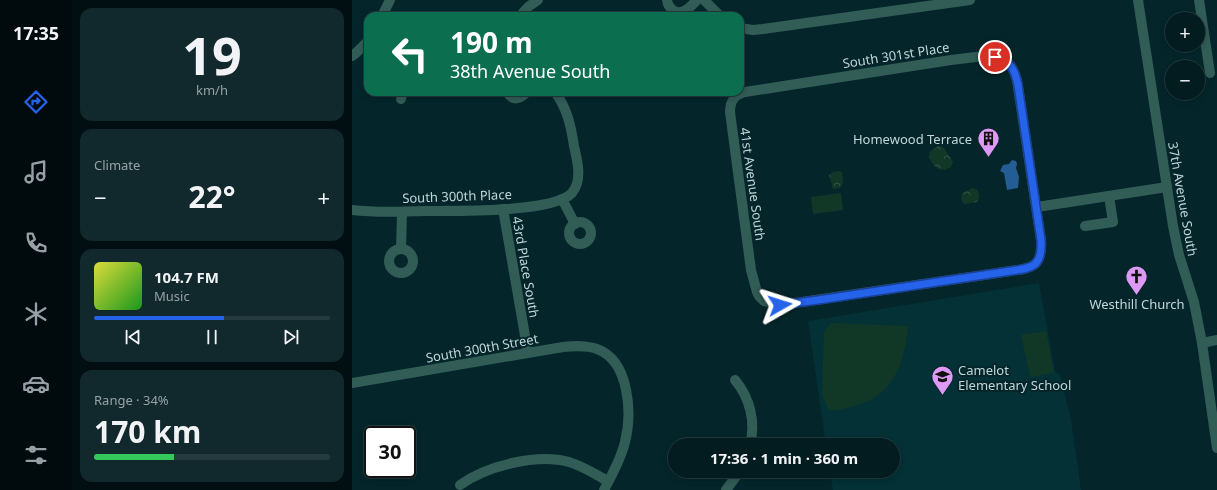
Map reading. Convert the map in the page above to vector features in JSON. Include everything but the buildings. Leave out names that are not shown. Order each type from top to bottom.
[{"type":"street","points":[[384,12],[390,0]]},
{"type":"street","points":[[524,12],[538,0]]},
{"type":"street","points":[[667,0],[668,6],[678,12],[685,10],[697,0]]},
{"type":"street","points":[[704,0],[715,12]]},
{"type":"street","points":[[744,29],[753,30],[763,29],[970,0]]},
{"type":"street","name":"37th Avenue South","points":[[1138,0],[1176,245],[1191,292],[1202,343],[1217,446]]},
{"type":"street","points":[[1199,0],[1210,72]]},
{"type":"street","points":[[352,56],[364,45]]},
{"type":"street","name":"South 301st Place","points":[[754,91],[944,61],[984,56],[1004,59],[1010,64],[1015,75],[1019,93],[1041,240],[1042,249],[1040,258]]},
{"type":"street","name":"41st Avenue South","points":[[744,93],[754,91]]},
{"type":"street","points":[[511,96],[515,98],[523,96]]},
{"type":"street","points":[[558,96],[567,113],[573,136],[578,170],[576,188],[572,193],[562,199],[575,224]]},
{"type":"street","name":"41st Avenue South","points":[[736,96],[731,102],[730,109],[751,266],[756,288],[759,296],[764,301],[774,304],[786,304],[1016,270],[1033,266],[1040,258]]},
{"type":"street","points":[[1036,207],[1167,187]]},
{"type":"street","points":[[1086,226],[1113,222],[1110,196]]},
{"type":"street","name":"South 300th Place","points":[[352,210],[402,212],[482,211],[541,205],[562,199]]},
{"type":"street","name":"43rd Place South","points":[[503,209],[528,353]]},
{"type":"street","points":[[401,249],[402,212]]},
{"type":"street","points":[[1202,343],[1217,340]]},
{"type":"street","name":"South 300th Street","points":[[352,383],[563,347],[590,347],[598,350],[612,361],[621,375],[627,394],[629,411],[628,430],[625,444],[620,459],[606,485]]},
{"type":"street","points":[[735,380],[750,406],[753,426],[751,438]]},
{"type":"street","points":[[460,485],[474,476],[494,468],[543,459],[552,459],[571,463],[606,485]]},
{"type":"street","points":[[726,490],[735,478]]},
{"type":"shaded area","name":"Camelot Elementary School","points":[[1039,283],[1055,371],[1060,375],[1071,420],[1081,490],[833,490],[831,478],[900,478],[900,438],[825,438],[808,321]]},
{"type":"green space","points":[[938,146],[944,148],[953,162],[951,167],[945,170],[938,169],[929,157],[930,152]]},
{"type":"green space","points":[[833,172],[842,172],[843,182],[840,188],[833,189],[829,175]]},
{"type":"green space","points":[[973,188],[977,190],[979,194],[977,202],[964,204],[961,199],[962,193]]},
{"type":"green space","points":[[841,193],[843,210],[813,214],[811,197]]},
{"type":"green space","points":[[831,323],[908,326],[899,368],[885,389],[875,397],[862,404],[838,410],[829,410],[822,396],[824,332]]},
{"type":"green space","points":[[1046,331],[1054,373],[1030,377],[1021,335]]},
{"type":"water","points":[[1012,160],[1016,161],[1017,164],[1016,168],[1019,177],[1018,188],[1007,190],[1004,173],[1000,171],[1003,165],[1009,164]]},
{"type":"place","name":"Homewood Terrace","points":[[988,158]]},
{"type":"place","name":"Westhill Church","points":[[1137,296]]},
{"type":"place","name":"Camelot Elementary School","points":[[943,396]]},
{"type":"route","points":[[780,305],[1004,272],[1033,266],[1038,262],[1042,249],[1041,240],[1017,80],[1010,64],[1004,59],[995,57]]}]
